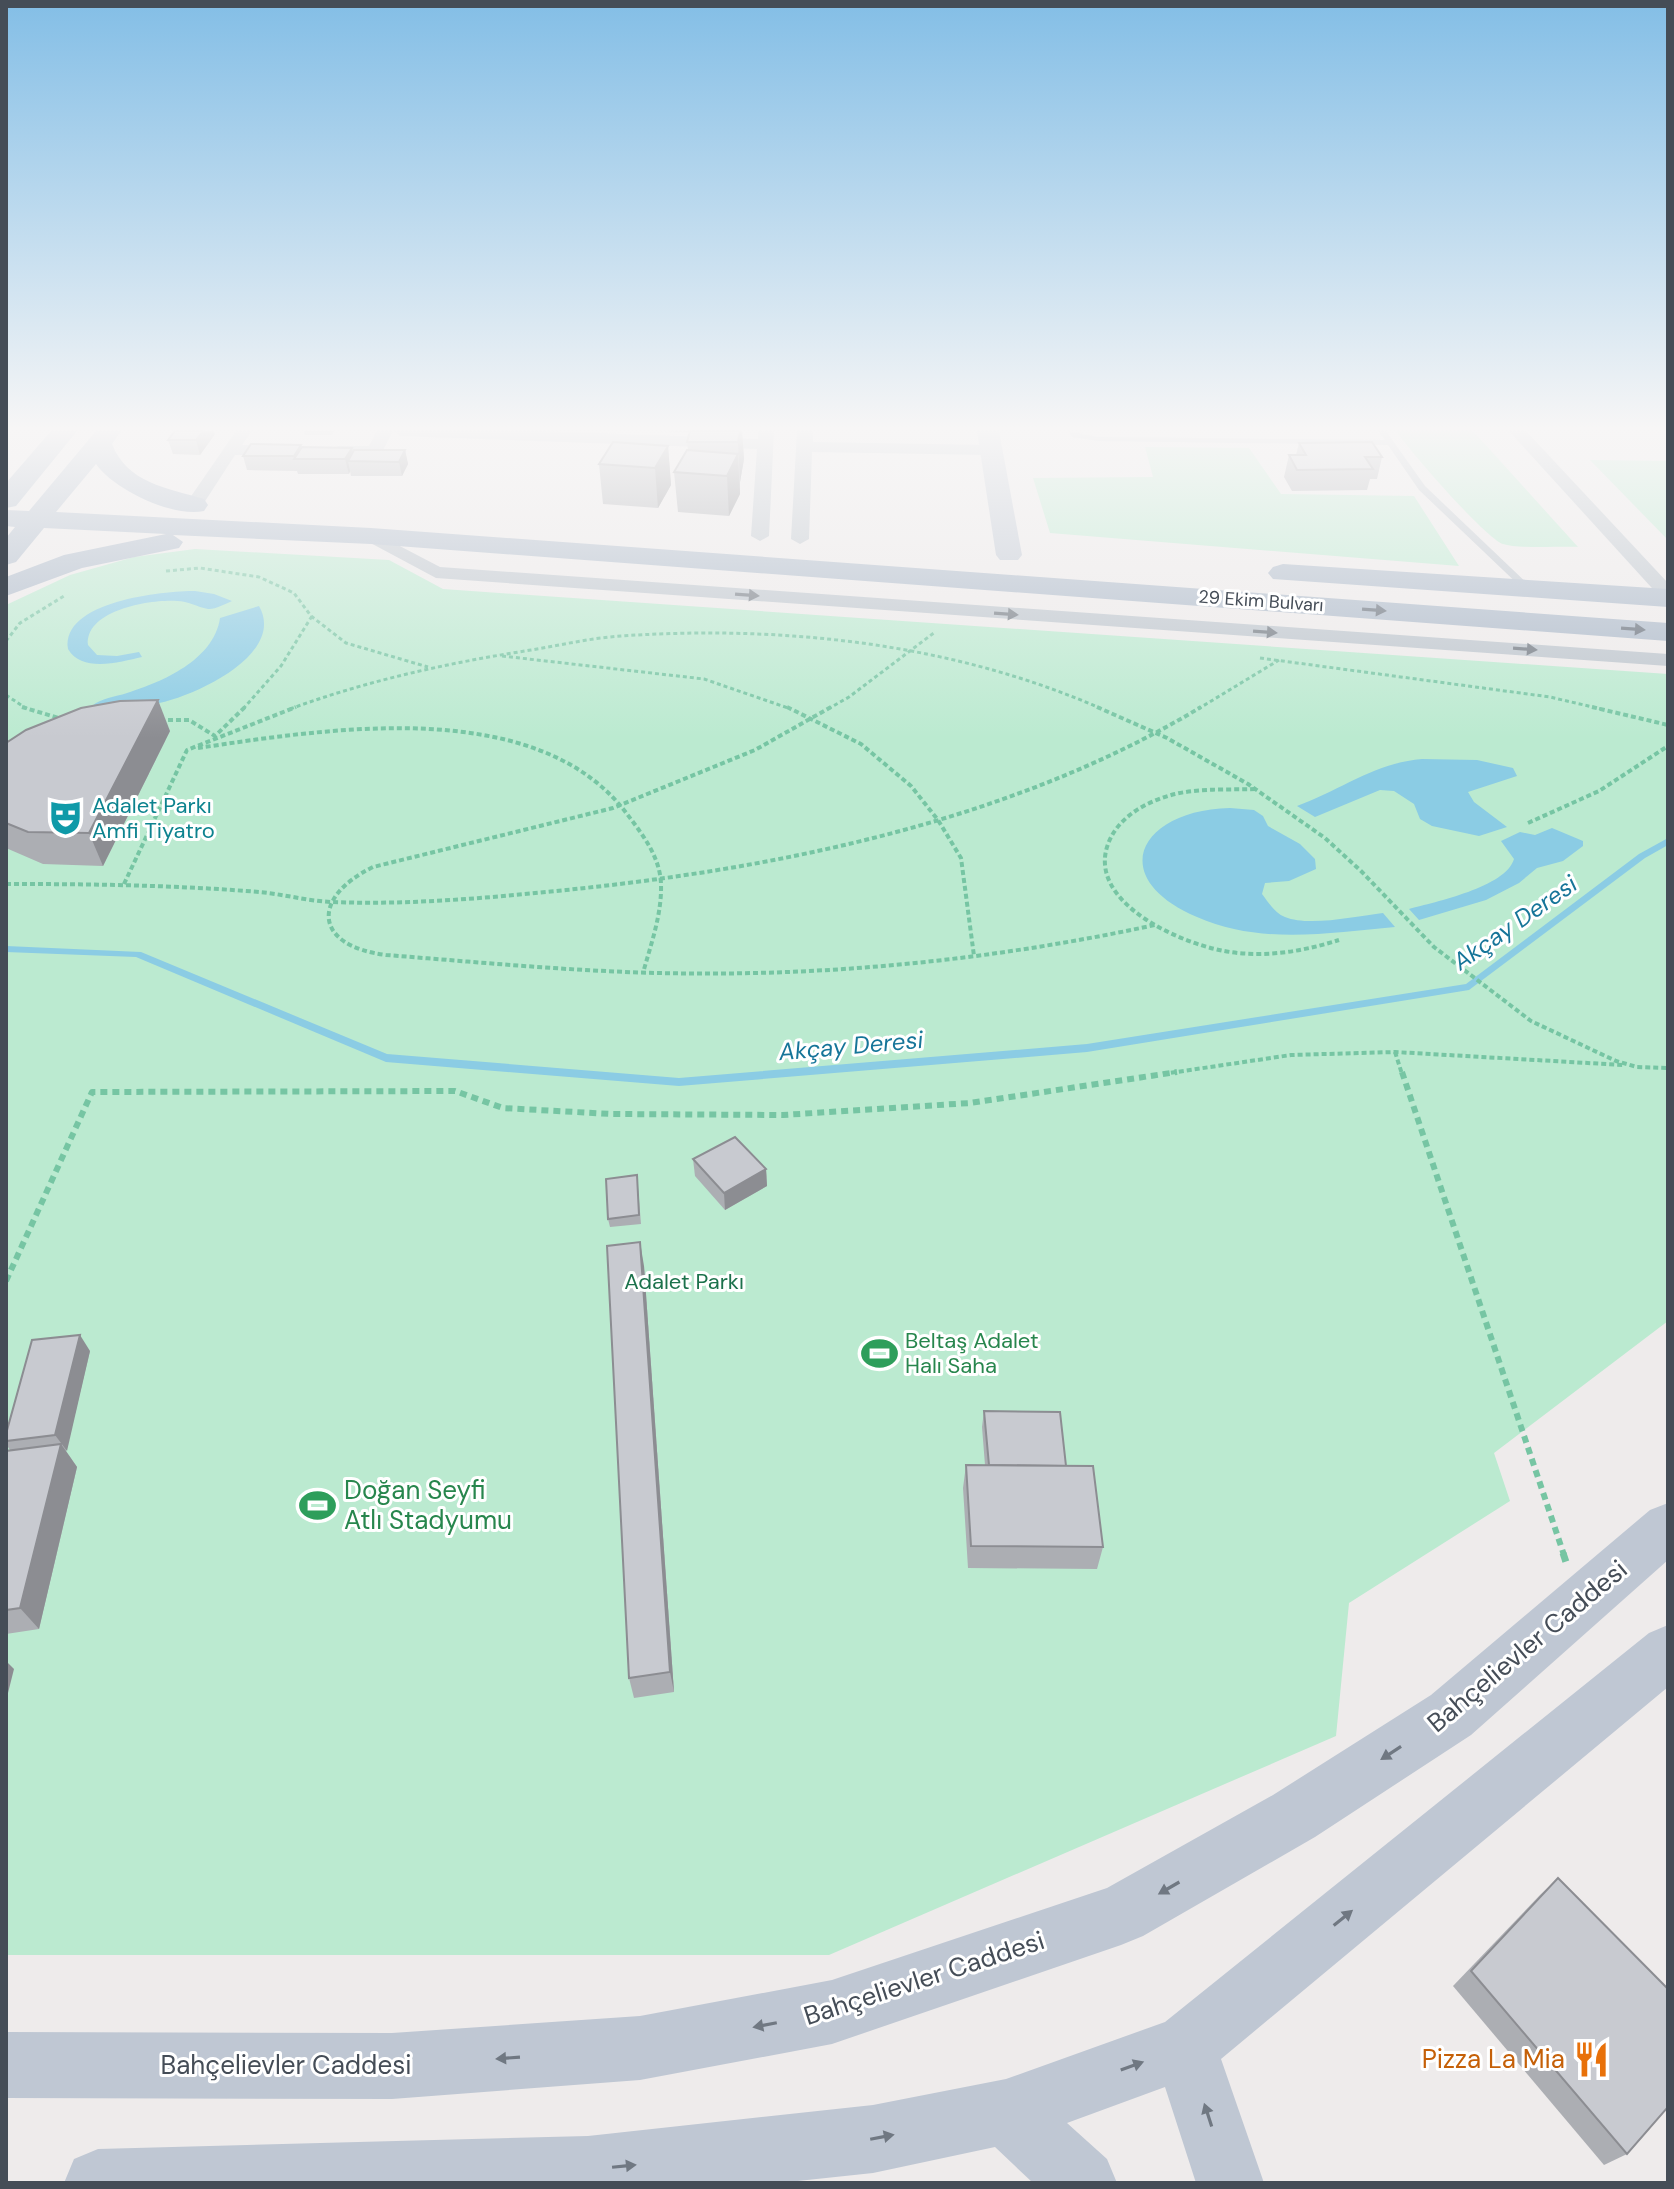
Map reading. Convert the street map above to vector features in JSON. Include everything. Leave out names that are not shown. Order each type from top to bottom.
[{"type":"main road","points":[[6,556],[26,533]]},
{"type":"main road","points":[[6,587],[74,561],[123,550],[271,533]]},
{"type":"main road","name":"29 Ekim Bulvarı","points":[[327,533],[1668,632]]},
{"type":"main road","points":[[729,534],[830,541]]},
{"type":"main road","points":[[979,553],[1037,557]]},
{"type":"main road","name":"29 Ekim Bulvarı","points":[[1258,571],[1668,596]]},
{"type":"street","points":[[800,533],[800,539]]},
{"type":"street","points":[[1005,533],[1009,555]]},
{"type":"street","points":[[1610,533],[1668,596]]},
{"type":"street","points":[[371,536],[436,572],[1668,660]]},
{"type":"street","name":"Bahçelievler Caddesi","points":[[6,2065],[408,2065],[640,2048],[832,2012],[1121,1914],[1294,1816],[1451,1715],[1668,1527]]},
{"type":"street","points":[[98,2183],[588,2170],[873,2139],[1006,2112],[1185,2047],[1668,1652]]},
{"type":"street","points":[[1185,2047],[1230,2183]]},
{"type":"street","points":[[1006,2112],[1083,2183]]},
{"type":"lane","points":[[1469,533],[1528,589]]},
{"type":"path","points":[[157,572],[200,568],[259,577],[294,593],[312,616],[346,643],[429,667]]},
{"type":"path","points":[[6,641],[20,623],[67,594]]},
{"type":"path","points":[[159,720],[189,720],[215,736],[275,676],[297,648],[312,616]]},
{"type":"path","points":[[935,631],[849,697],[755,750],[621,805],[373,867],[342,886],[330,902],[327,922],[333,933],[358,950],[541,970],[712,974],[892,966],[1062,946],[1155,925]]},
{"type":"path","points":[[124,884],[187,750],[383,678],[494,655],[620,636],[733,633],[844,640],[1040,683],[1130,718],[1158,733],[1256,789],[1325,838],[1378,885],[1418,933],[1529,1020],[1629,1066]]},
{"type":"path","points":[[494,655],[704,679],[777,702],[861,744],[911,786],[938,820],[961,858],[974,956]]},
{"type":"path","points":[[1251,657],[1550,697],[1668,725]]},
{"type":"path","points":[[6,884],[124,884],[262,892],[330,902],[469,900],[661,880],[812,851],[938,820],[1077,770],[1158,733],[1279,660]]},
{"type":"path","points":[[6,695],[23,708],[69,721]]},
{"type":"path","points":[[187,750],[314,730],[400,725],[449,728],[502,738],[590,775],[621,805],[651,846],[661,880],[660,915],[643,973]]},
{"type":"path","points":[[1528,823],[1599,791],[1668,746]]},
{"type":"path","points":[[1256,789],[1176,794],[1149,802],[1126,815],[1111,831],[1104,851],[1106,872],[1117,894],[1137,914],[1155,925],[1199,945],[1237,953],[1274,954],[1309,950],[1339,940]]},
{"type":"path","points":[[1395,1052],[1580,1605]]},
{"type":"path","points":[[6,1281],[92,1092],[455,1091],[503,1108],[611,1114],[783,1115],[970,1103],[1291,1055],[1395,1052],[1668,1068]]},
{"type":"green space","points":[[1052,533],[1438,533],[1459,566]]},
{"type":"green space","points":[[1488,533],[1565,533],[1578,547],[1510,546]]},
{"type":"green space","name":"Adalet Parkı","points":[[195,549],[389,560],[443,589],[1668,674],[1668,1321],[1494,1453],[1510,1501],[1349,1603],[1336,1736],[829,1955],[6,1955],[6,605],[70,575],[134,557]]},
{"type":"water","points":[[195,591],[232,601],[210,609],[177,601],[137,605],[108,615],[90,633],[88,645],[97,655],[117,656],[139,652],[142,657],[113,663],[92,663],[82,661],[68,649],[70,633],[80,620],[97,610],[139,597]]},
{"type":"water","points":[[259,606],[264,624],[260,641],[248,657],[211,683],[154,704],[92,706],[170,676],[208,646],[220,618]]},
{"type":"water","points":[[1422,759],[1477,760],[1513,768],[1517,776],[1468,792],[1474,802],[1507,827],[1479,836],[1432,826],[1420,819],[1414,804],[1394,791],[1380,790],[1315,817],[1297,806],[1373,771]]},
{"type":"water","points":[[1230,808],[1254,810],[1263,816],[1268,826],[1300,844],[1315,859],[1316,869],[1289,881],[1265,883],[1262,894],[1278,913],[1307,921],[1383,913],[1395,927],[1320,934],[1270,934],[1221,926],[1168,901],[1150,883],[1143,865],[1145,848],[1155,833],[1174,820],[1199,812]]},
{"type":"water","points":[[1552,828],[1583,841],[1583,846],[1563,861],[1537,868],[1519,883],[1486,900],[1419,920],[1409,909],[1468,892],[1498,878],[1514,859],[1501,841],[1520,832],[1535,835]]},
{"type":"building","points":[[158,700],[89,833],[28,832],[6,823],[6,743],[26,730],[81,708],[120,701]]},
{"type":"building","points":[[735,1137],[766,1169],[724,1193],[693,1159]]},
{"type":"building","points":[[637,1175],[639,1215],[608,1219],[606,1179]]},
{"type":"building","points":[[640,1242],[670,1672],[629,1678],[607,1246]]},
{"type":"building","points":[[80,1335],[55,1435],[6,1441],[32,1340]]},
{"type":"building","points":[[984,1411],[1060,1412],[1066,1466],[989,1465]]},
{"type":"building","points":[[61,1444],[20,1608],[6,1610],[6,1451]]},
{"type":"building","points":[[966,1465],[1093,1466],[1103,1547],[971,1546]]},
{"type":"building","name":"Pizza La Mia","points":[[1558,1878],[1668,1989],[1668,2107],[1627,2154],[1471,1971]]},
{"type":"waterway","name":"Akçay Deresi","points":[[6,949],[137,954],[386,1058],[679,1082],[1087,1048],[1469,987],[1642,856],[1668,841]]},
{"type":"place","name":"Adalet Parkı Amfi Tiyatro","points":[[66,818]]},
{"type":"place","name":"Beltaş Adalet Halı Saha","points":[[879,1353]]},
{"type":"place","name":"Doğan Seyfi Atlı Stadyumu","points":[[318,1505]]},
{"type":"place","name":"Pizza La Mia","points":[[1591,2059]]}]
